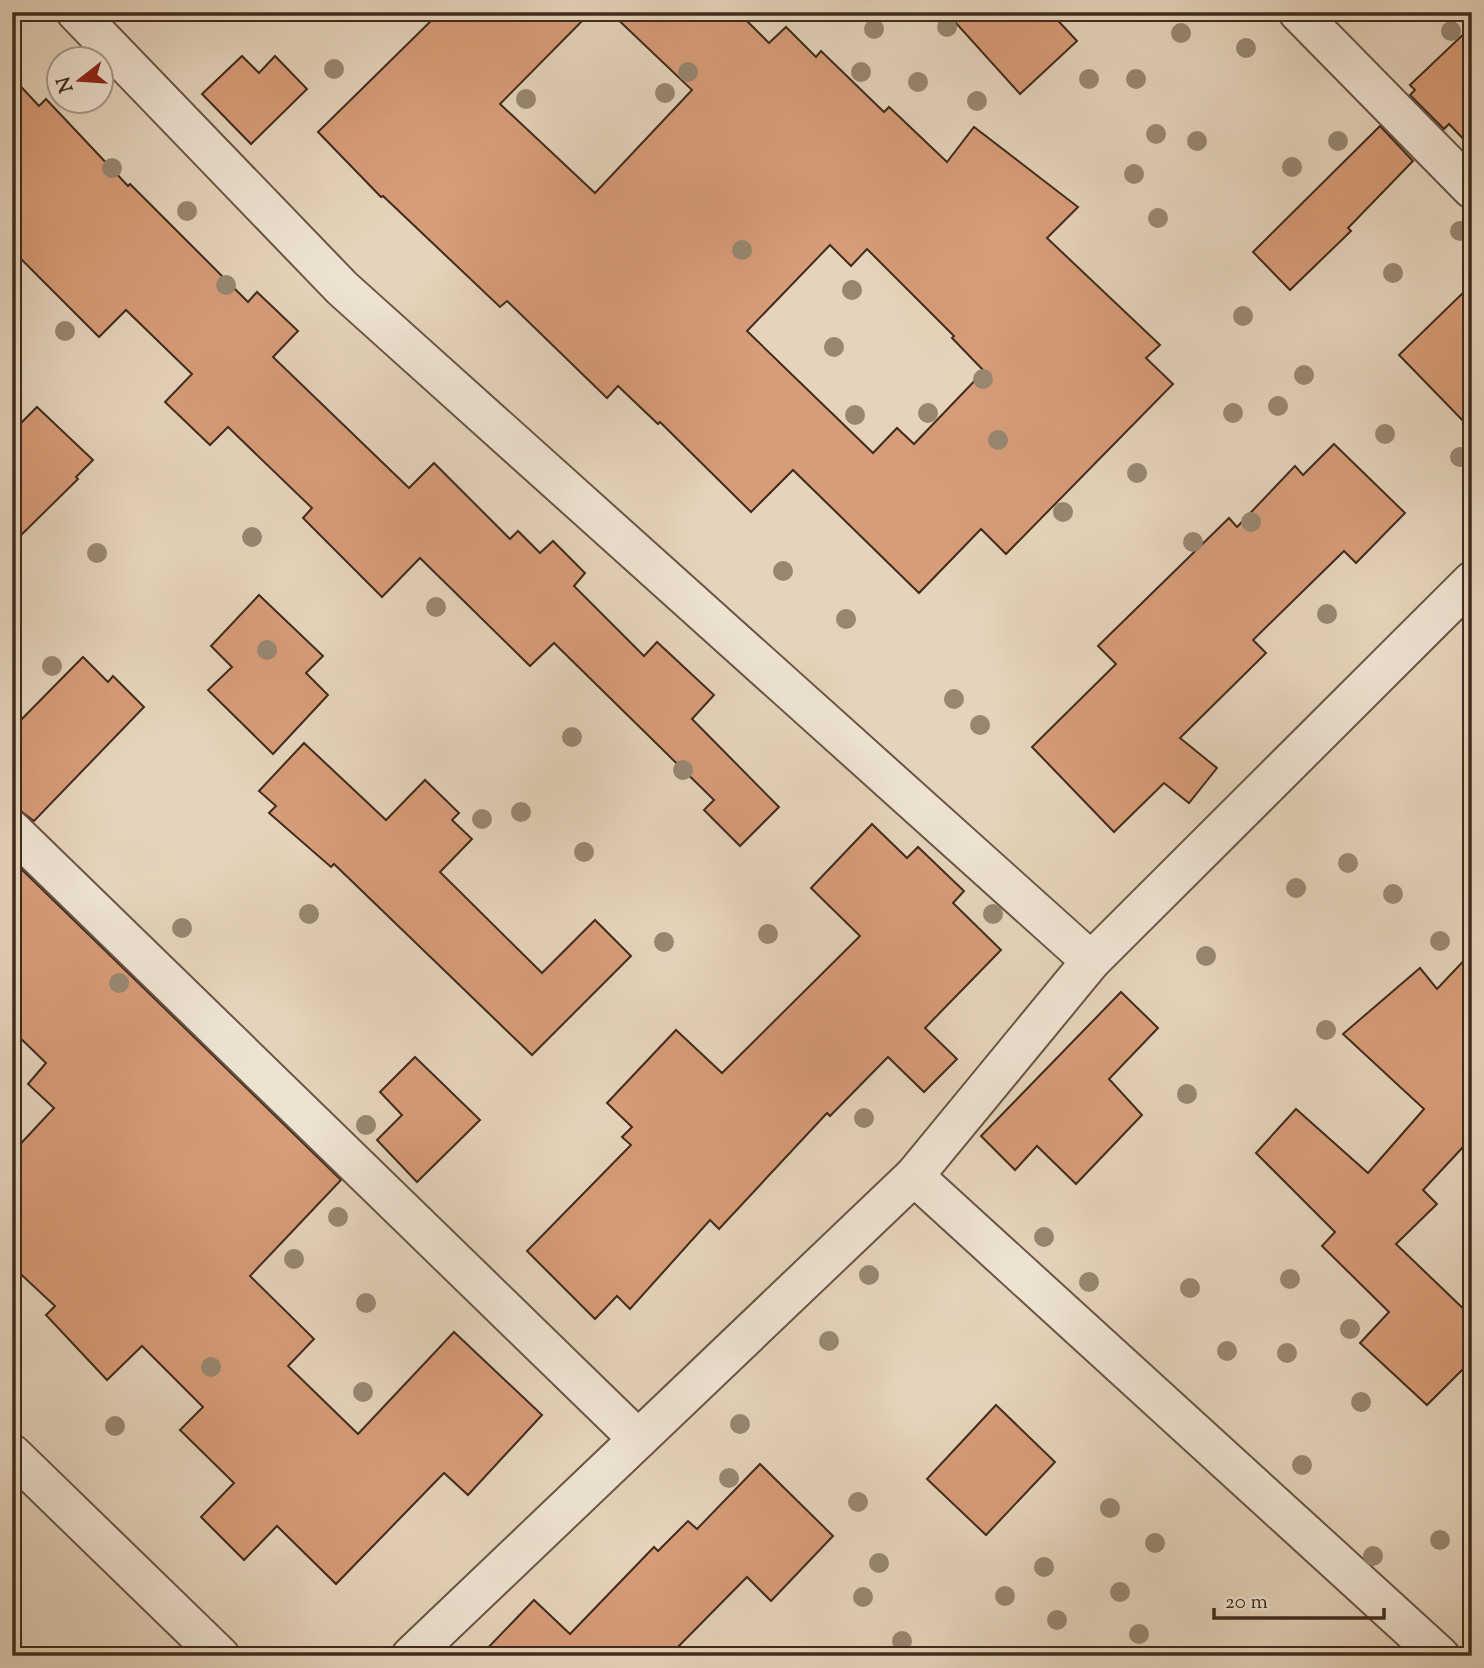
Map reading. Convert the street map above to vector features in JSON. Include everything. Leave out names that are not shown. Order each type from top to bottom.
[{"type":"street","points":[[76,12],[342,288],[1091,961]]},
{"type":"street","points":[[1298,12],[1472,189]]},
{"type":"street","points":[[411,1656],[914,1176],[1091,961],[1472,581]]},
{"type":"street","points":[[12,830],[638,1439]]},
{"type":"street","points":[[914,1176],[1440,1656]]},
{"type":"street","points":[[12,1454],[220,1656]]},
{"type":"building","points":[[440,12],[591,12],[500,104],[595,193],[692,90],[610,12],[738,12],[769,43],[786,27],[816,57],[821,51],[884,112],[889,107],[947,162],[974,127],[1078,207],[1047,238],[1160,345],[1146,358],[1173,384],[1006,554],[981,529],[919,593],[793,470],[751,512],[660,422],[658,424],[618,386],[607,398],[507,301],[500,307],[381,197],[318,132]],"holes":[[[830,245],[851,266],[867,249],[954,336],[952,338],[984,371],[914,444],[897,428],[873,453],[747,331]]]},
{"type":"building","points":[[946,12],[1050,12],[1077,41],[1020,94]]},
{"type":"building","points":[[1472,26],[1472,148],[1449,124],[1444,129],[1410,95],[1415,90],[1410,85]]},
{"type":"building","points":[[242,56],[259,73],[275,56],[307,89],[251,144],[202,94]]},
{"type":"building","points":[[12,77],[39,106],[46,99],[46,116],[62,116],[128,186],[130,184],[248,302],[257,292],[298,331],[273,357],[409,488],[434,463],[510,539],[518,531],[540,553],[553,541],[585,573],[574,586],[644,656],[657,642],[714,695],[692,719],[779,807],[740,846],[704,810],[714,800],[554,643],[530,666],[420,558],[382,597],[303,518],[312,508],[228,427],[210,445],[165,402],[192,374],[126,310],[99,337],[12,250]]},
{"type":"building","points":[[1380,126],[1413,161],[1348,228],[1351,231],[1290,290],[1253,252]]},
{"type":"building","points":[[1472,284],[1472,430],[1399,355]]},
{"type":"building","points":[[37,407],[93,460],[76,477],[78,479],[12,544],[12,432]]},
{"type":"building","points":[[1334,444],[1405,513],[1356,563],[1344,551],[1253,640],[1266,653],[1180,738],[1217,768],[1189,803],[1164,783],[1114,832],[1032,747],[1116,664],[1098,646],[1229,518],[1237,527],[1295,466],[1303,475]]},
{"type":"building","points":[[259,595],[323,656],[306,673],[328,695],[273,754],[208,690],[232,667],[211,646]]},
{"type":"building","points":[[83,657],[108,682],[113,676],[144,707],[34,821],[18,809],[12,809],[12,729]]},
{"type":"building","points":[[304,743],[386,820],[425,780],[459,813],[452,820],[472,839],[440,872],[542,973],[595,920],[631,956],[532,1055],[334,864],[331,867],[269,813],[276,806],[259,791]]},
{"type":"building","points":[[872,824],[907,858],[918,847],[964,891],[953,903],[1001,950],[925,1028],[957,1059],[924,1092],[888,1057],[830,1116],[827,1113],[719,1229],[710,1220],[630,1309],[617,1296],[595,1319],[527,1251],[631,1145],[622,1137],[632,1127],[607,1103],[676,1030],[722,1073],[860,936],[811,888]]},
{"type":"building","points":[[13,861],[341,1180],[250,1276],[314,1339],[288,1366],[358,1434],[454,1332],[542,1415],[468,1495],[444,1473],[336,1584],[277,1526],[244,1560],[201,1517],[234,1483],[180,1430],[203,1407],[142,1346],[107,1380],[46,1315],[55,1306],[12,1266],[12,1153],[54,1108],[28,1084],[46,1063],[12,1030]]},
{"type":"building","points":[[1472,952],[1472,1153],[1464,1146],[1423,1190],[1437,1204],[1396,1244],[1472,1317],[1472,1360],[1427,1405],[1360,1343],[1389,1312],[1322,1246],[1335,1232],[1256,1153],[1296,1109],[1368,1173],[1424,1109],[1343,1034],[1420,968],[1437,989]]},
{"type":"building","points":[[1121,992],[1158,1028],[1109,1079],[1142,1115],[1076,1184],[1037,1146],[1015,1170],[981,1136]]},
{"type":"building","points":[[415,1057],[480,1120],[417,1182],[377,1140],[402,1115],[380,1092]]},
{"type":"building","points":[[996,1405],[1055,1462],[986,1535],[927,1479]]},
{"type":"building","points":[[760,1464],[833,1536],[771,1601],[747,1577],[669,1656],[480,1656],[534,1600],[570,1634],[654,1547],[658,1551],[688,1521],[697,1529]]}]
